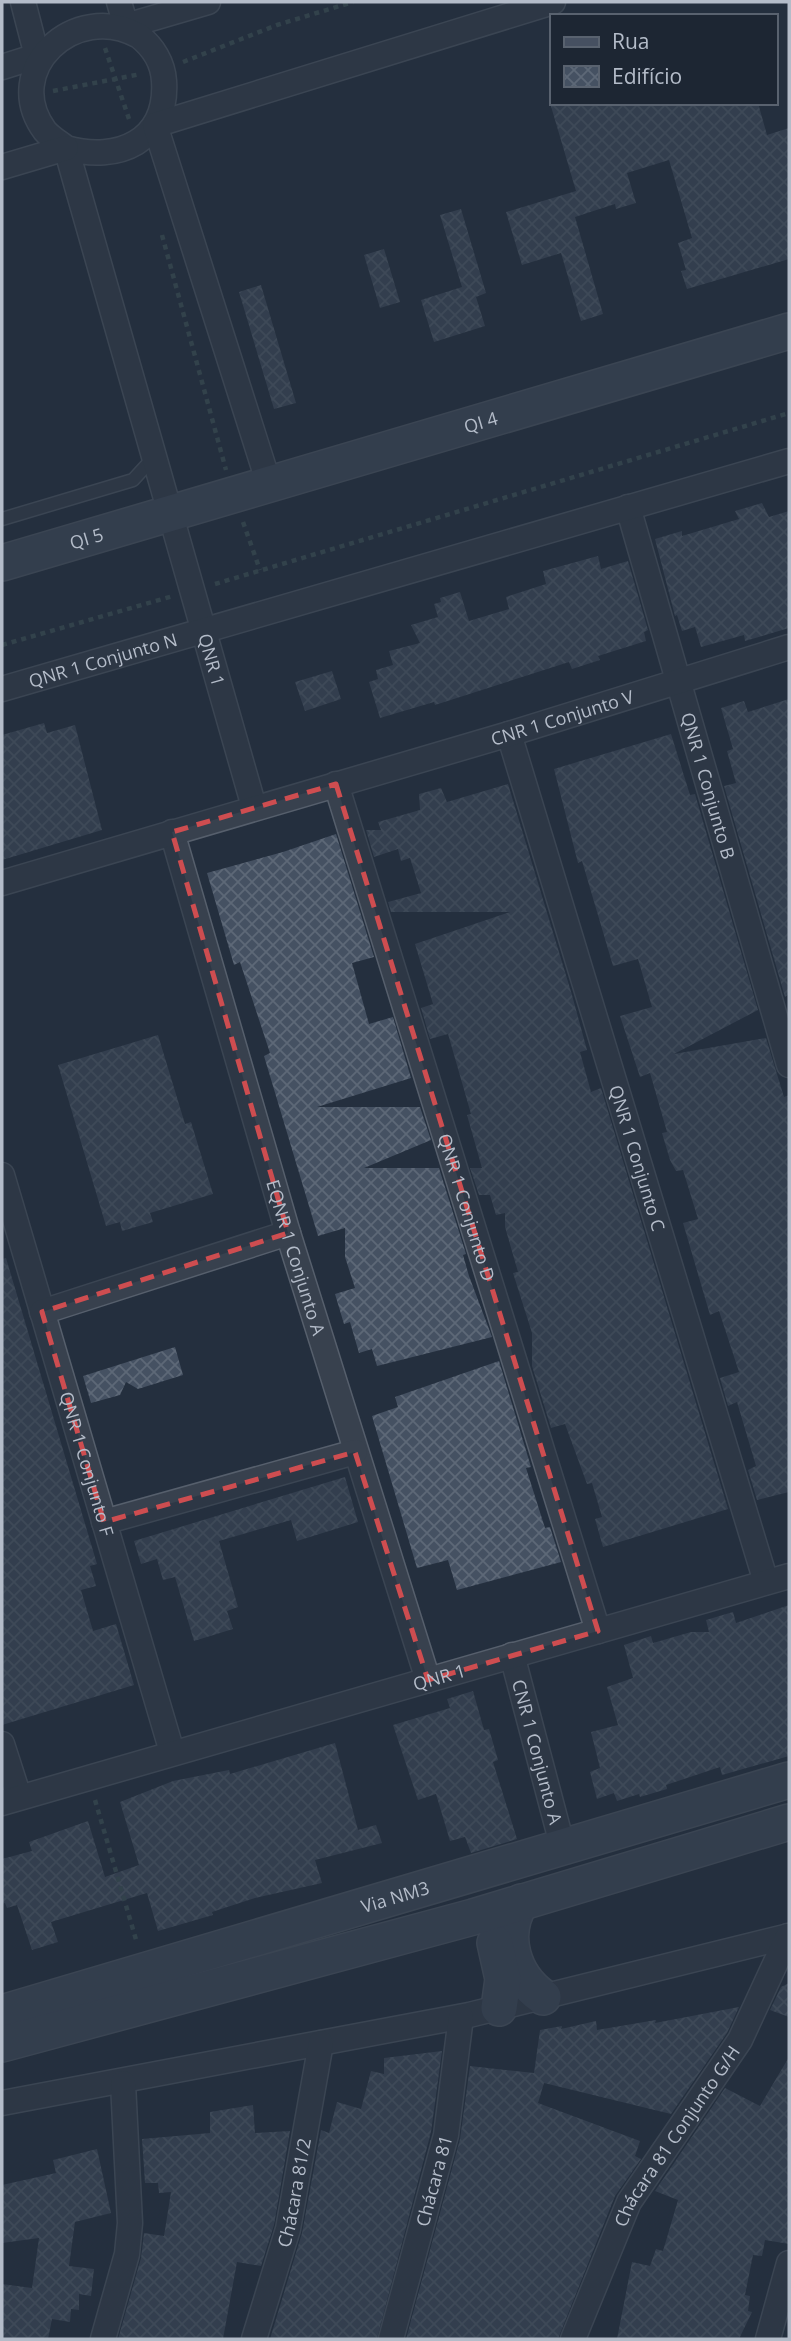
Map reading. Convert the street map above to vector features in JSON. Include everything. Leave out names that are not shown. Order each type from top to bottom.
[{"type":"main road","name":"QI 4","points":[[172,513],[789,331]]},
{"type":"main road","name":"QI 5","points":[[2,563],[172,513]]},
{"type":"main road","name":"Via NM3","points":[[2,2013],[789,1780]]},
{"type":"main road","points":[[2,2044],[473,1917],[789,1822]]},
{"type":"main road","points":[[522,1902],[512,1929],[515,1963],[529,1987],[543,1997]]},
{"type":"main road","points":[[473,1917],[493,1937],[501,1959],[503,1979],[499,2008]]},
{"type":"street","points":[[23,2],[37,56]]},
{"type":"street","points":[[119,2],[126,26],[149,44],[163,69],[165,98],[155,125],[137,143],[115,153],[90,155],[66,148],[46,132],[33,110],[29,85],[37,56],[53,36],[76,23],[94,21],[126,26],[208,2]]},
{"type":"street","points":[[155,125],[553,2]]},
{"type":"street","points":[[2,67],[37,56]]},
{"type":"street","points":[[155,125],[269,484]]},
{"type":"street","points":[[2,167],[66,148]]},
{"type":"street","name":"QNR 1","points":[[66,148],[254,807]]},
{"type":"street","name":"QNR 1 Conjunto N","points":[[2,689],[789,461]]},
{"type":"street","name":"QNR 1 Conjunto B","points":[[628,507],[789,1065]]},
{"type":"street","name":"CNR 1 Conjunto V","points":[[336,784],[509,734],[789,647]]},
{"type":"street","name":"QNR 1 Conjunto C","points":[[509,734],[778,1579]]},
{"type":"street","points":[[2,883],[336,784]]},
{"type":"street","name":"QNR 1 Conjunto D","points":[[336,784],[598,1631]]},
{"type":"street","name":"EQNR 1 Conjunto A","points":[[172,832],[288,1233],[428,1680]]},
{"type":"street","name":"QNR 1 Conjunto F","points":[[2,1175],[172,1752]]},
{"type":"street","points":[[42,1312],[288,1233]]},
{"type":"street","points":[[104,1522],[355,1452]]},
{"type":"street","name":"QNR 1","points":[[10,1800],[778,1579]]},
{"type":"street","name":"CNR 1 Conjunto A","points":[[512,1655],[563,1848]]},
{"type":"street","points":[[2,1744],[10,1800]]},
{"type":"street","points":[[2,2103],[123,2083],[461,2017],[789,1936]]},
{"type":"street","name":"Chácara 81 Conjunto G/H","points":[[573,2339],[629,2202],[740,2040],[789,1936]]},
{"type":"street","name":"Chácara 81","points":[[391,2339],[446,2134],[461,2017]]},
{"type":"street","name":"Chácara 81/2","points":[[254,2339],[288,2229],[321,2043]]},
{"type":"street","points":[[103,2339],[127,2254],[130,2223],[123,2083]]},
{"type":"street","points":[[768,2339],[789,2263]]},
{"type":"lane","points":[[2,519],[133,480],[155,456]]},
{"type":"path","points":[[94,21],[137,143]]},
{"type":"path","points":[[159,221],[233,495],[260,570]]},
{"type":"path","points":[[2,645],[789,413]]},
{"type":"path","points":[[88,1776],[145,1972]]},
{"type":"highlighted area","points":[[336,784],[598,1631],[428,1680],[355,1452],[104,1522],[42,1312],[288,1233],[172,832]]},
{"type":"building","points":[[551,105],[759,105],[767,135],[789,128],[789,259],[687,289],[681,271],[686,270],[678,243],[692,238],[669,160],[627,173],[636,203],[616,209],[615,204],[575,217],[603,314],[581,321],[561,253],[522,265],[506,212],[576,191]]},
{"type":"building","points":[[461,209],[486,293],[476,297],[485,326],[434,342],[421,300],[462,287],[440,215]]},
{"type":"building","points":[[384,249],[400,302],[380,308],[364,255]]},
{"type":"building","points":[[261,285],[296,403],[274,409],[239,292]]},
{"type":"building","points":[[762,503],[769,517],[789,511],[789,628],[745,641],[744,635],[701,647],[695,627],[682,631],[677,615],[675,616],[655,539],[682,531],[682,536],[739,519],[735,511]]},
{"type":"building","points":[[598,556],[601,569],[628,561],[648,630],[644,632],[646,641],[598,656],[600,660],[572,669],[569,662],[435,705],[434,702],[380,718],[369,682],[378,679],[376,670],[393,665],[389,651],[420,643],[411,625],[438,617],[434,604],[441,602],[440,598],[460,592],[469,621],[509,609],[506,597],[546,584],[543,571]]},
{"type":"building","points":[[332,671],[341,699],[305,711],[295,682]]},
{"type":"building","points":[[789,699],[789,994],[785,997],[724,786],[736,783],[727,751],[733,749],[721,708],[744,701],[748,712]]},
{"type":"building","points":[[44,723],[47,733],[75,725],[102,830],[2,860],[2,735]]},
{"type":"building","points":[[671,734],[690,795],[695,794],[758,1010],[674,1054],[766,1038],[784,1097],[789,1095],[789,1492],[757,1500],[748,1470],[756,1466],[737,1402],[728,1406],[720,1378],[739,1372],[719,1311],[710,1315],[683,1223],[698,1219],[683,1170],[676,1171],[670,1160],[662,1133],[667,1132],[650,1073],[640,1077],[620,1016],[652,1007],[638,959],[613,966],[582,861],[578,863],[554,769]]},
{"type":"building","points":[[508,784],[587,1050],[580,1052],[591,1092],[601,1088],[728,1509],[603,1547],[595,1519],[602,1517],[592,1483],[587,1484],[565,1424],[551,1428],[532,1366],[532,1333],[513,1273],[518,1272],[505,1227],[505,1213],[496,1215],[490,1195],[479,1195],[470,1168],[482,1168],[467,1115],[471,1114],[448,1034],[430,1039],[421,1008],[433,1004],[415,944],[510,912],[391,912],[388,902],[421,893],[410,858],[401,861],[398,849],[374,857],[366,830],[381,830],[378,822],[420,810],[419,794],[441,788],[447,802]]},
{"type":"building","points":[[336,834],[374,957],[352,963],[369,1024],[393,1017],[411,1078],[317,1107],[420,1107],[431,1140],[364,1168],[439,1168],[466,1254],[463,1255],[469,1276],[492,1337],[377,1366],[372,1349],[359,1353],[350,1322],[344,1324],[335,1294],[355,1288],[345,1257],[345,1228],[318,1236],[264,1056],[270,1053],[240,962],[234,965],[207,873]]},
{"type":"building","points":[[158,1035],[185,1124],[191,1122],[213,1194],[150,1213],[153,1222],[122,1231],[120,1222],[106,1226],[58,1065]]},
{"type":"building","points":[[6,1258],[97,1564],[90,1566],[96,1586],[81,1590],[93,1631],[116,1624],[134,1685],[2,1725],[2,1259]]},
{"type":"building","points":[[175,1347],[183,1375],[138,1389],[126,1382],[120,1395],[91,1403],[83,1376]]},
{"type":"building","points":[[499,1361],[531,1467],[526,1468],[545,1528],[550,1527],[561,1562],[457,1590],[448,1560],[417,1568],[372,1416],[398,1407],[395,1397]]},
{"type":"building","points":[[345,1477],[358,1522],[297,1541],[291,1520],[219,1541],[238,1607],[227,1611],[233,1629],[194,1641],[175,1577],[163,1580],[157,1559],[141,1564],[134,1541]]},
{"type":"building","points":[[789,1605],[789,1756],[722,1775],[720,1767],[666,1785],[667,1789],[640,1797],[639,1794],[617,1801],[614,1793],[597,1799],[590,1772],[600,1768],[591,1732],[618,1725],[607,1687],[633,1678],[624,1645],[651,1636],[653,1643],[691,1632],[709,1632],[706,1620],[733,1612],[736,1623]]},
{"type":"building","points":[[473,1691],[484,1730],[489,1729],[498,1760],[493,1762],[517,1839],[471,1853],[465,1837],[450,1841],[436,1794],[418,1800],[393,1725],[450,1708],[447,1699]]},
{"type":"building","points":[[335,1743],[358,1830],[376,1825],[382,1843],[315,1860],[322,1883],[255,1898],[212,1912],[213,1915],[158,1931],[147,1893],[51,1922],[58,1942],[32,1950],[17,1905],[7,1908],[5,1903],[2,1904],[2,1859],[32,1851],[29,1842],[88,1821],[105,1877],[139,1865],[120,1802],[173,1781],[229,1770],[230,1774]]},
{"type":"building","points":[[789,1983],[789,2017],[770,2010],[781,1987]]},
{"type":"building","points":[[739,2007],[727,2033],[671,2114],[544,2083],[538,2103],[640,2141],[635,2156],[641,2159],[615,2196],[558,2339],[406,2339],[460,2139],[470,2066],[534,2073],[540,2030],[562,2026],[561,2029],[596,2021],[597,2030],[656,2020],[655,2023]]},
{"type":"building","points":[[442,2051],[431,2132],[377,2339],[270,2339],[302,2233],[321,2130],[329,2133],[337,2102],[361,2109],[371,2071],[384,2074],[384,2058]]},
{"type":"building","points":[[789,2057],[789,2244],[765,2240],[762,2256],[753,2255],[745,2295],[750,2296],[748,2311],[752,2312],[739,2339],[617,2339],[632,2262],[650,2266],[656,2249],[663,2251],[678,2200],[655,2191],[725,2088],[760,2106]]},
{"type":"building","points":[[253,2105],[255,2133],[290,2131],[274,2225],[261,2266],[237,2262],[223,2339],[118,2339],[141,2258],[144,2233],[164,2236],[171,2192],[159,2193],[158,2183],[145,2183],[142,2139],[210,2133],[210,2112]]},
{"type":"building","points":[[97,2149],[111,2213],[75,2222],[69,2266],[94,2269],[91,2296],[79,2294],[79,2310],[71,2309],[70,2322],[52,2319],[48,2339],[2,2339],[2,2284],[32,2288],[39,2238],[2,2243],[2,2185],[56,2173],[53,2160]]}]
